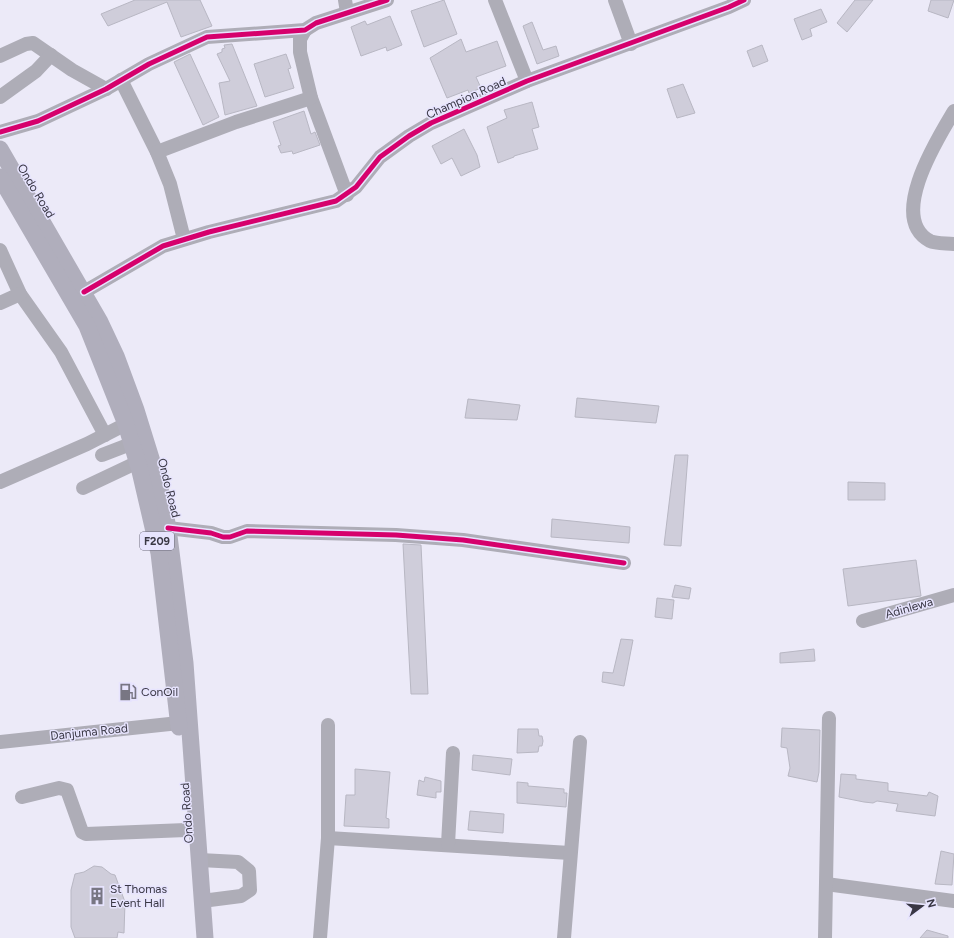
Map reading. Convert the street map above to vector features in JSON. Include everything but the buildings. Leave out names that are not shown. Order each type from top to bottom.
[{"type":"main road","name":"Ondo Road","points":[[0,149],[84,292],[116,356],[138,441],[138,462],[152,516],[178,664],[179,723],[186,830],[206,936]]},
{"type":"main road","name":"Ondo Road","points":[[0,177],[87,326],[126,424],[138,441],[159,484],[168,528],[178,664],[200,860],[202,901],[206,936]]},
{"type":"street","points":[[0,132],[38,121],[106,89],[149,64],[207,37],[255,32],[305,30],[346,6],[387,0]]},
{"type":"street","points":[[495,0],[527,81]]},
{"type":"street","points":[[615,0],[630,44]]},
{"type":"street","name":"Champion Road","points":[[84,292],[163,246],[184,239],[290,214],[336,201],[356,188],[380,157],[409,136],[432,124],[527,81],[630,44],[744,0]]},
{"type":"street","points":[[305,30],[300,39],[300,52],[311,98],[347,195]]},
{"type":"street","points":[[0,56],[26,44],[33,43],[51,54],[72,70],[106,89]]},
{"type":"street","points":[[0,96],[36,71],[51,54]]},
{"type":"street","points":[[121,80],[157,152],[170,184],[184,239]]},
{"type":"street","points":[[157,152],[236,122],[311,98]]},
{"type":"street","points":[[954,111],[925,165],[912,212],[913,221],[918,231],[930,241],[954,244]]},
{"type":"street","points":[[0,250],[20,294],[61,352],[105,435]]},
{"type":"street","points":[[0,303],[20,294]]},
{"type":"street","points":[[0,482],[48,462],[126,424]]},
{"type":"street","points":[[102,455],[138,441]]},
{"type":"street","points":[[83,488],[138,462]]},
{"type":"street","points":[[168,528],[211,533],[223,538],[247,531],[396,535],[463,540],[624,563]]},
{"type":"street","name":"Adinlewa","points":[[863,621],[954,595]]},
{"type":"street","points":[[825,938],[829,718]]},
{"type":"street","name":"Danjuma Road","points":[[0,742],[179,723]]},
{"type":"street","points":[[320,938],[328,838],[328,725]]},
{"type":"street","points":[[564,938],[580,742]]},
{"type":"street","points":[[448,844],[453,753]]},
{"type":"street","points":[[22,797],[59,788],[67,790],[82,832],[86,834],[186,830]]},
{"type":"street","points":[[328,838],[448,844],[570,853]]},
{"type":"street","points":[[200,860],[238,862],[249,871],[250,890],[241,896],[202,901]]},
{"type":"street","points":[[826,884],[954,901]]},
{"type":"cycle path","points":[[0,132],[38,121],[106,89],[149,64],[207,37],[305,30],[316,23],[387,0]]},
{"type":"cycle path","points":[[84,292],[163,246],[209,232],[336,201],[356,187],[380,157],[409,136],[431,123],[527,81],[729,7],[744,0]]},
{"type":"cycle path","points":[[168,528],[211,533],[223,537],[230,537],[247,531],[396,535],[463,540],[624,563]]},
{"type":"place","name":"ConOil","points":[[128,692]]},
{"type":"place","name":"St Thomas Event Hall","points":[[97,896]]}]
